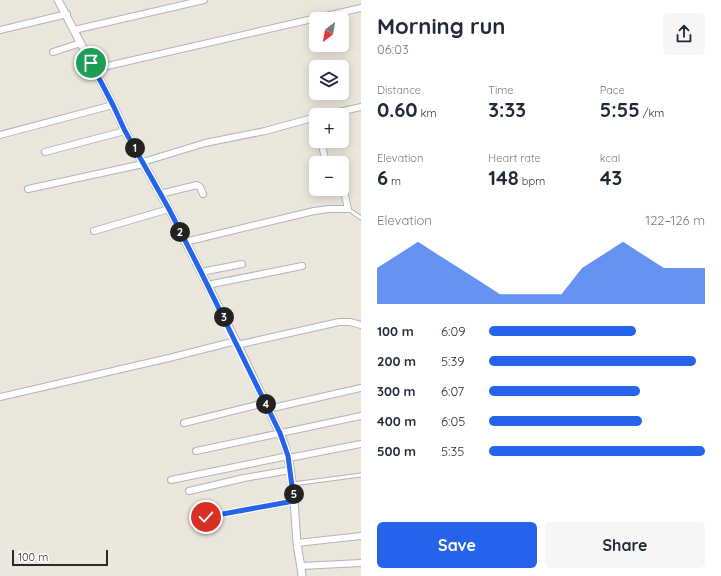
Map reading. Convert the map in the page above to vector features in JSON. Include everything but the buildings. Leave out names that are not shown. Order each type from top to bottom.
[{"type":"street","points":[[58,0],[125,131],[169,209],[237,343],[280,433],[289,457],[293,484],[297,543],[302,576]]},
{"type":"street","points":[[74,30],[204,0]]},
{"type":"street","points":[[94,69],[361,8]]},
{"type":"street","points":[[0,30],[66,14]]},
{"type":"street","points":[[53,52],[81,43]]},
{"type":"street","points":[[0,135],[113,105]]},
{"type":"street","points":[[349,110],[361,107]]},
{"type":"street","points":[[28,189],[143,163],[205,143],[309,121]]},
{"type":"street","points":[[45,152],[125,131]]},
{"type":"street","points":[[160,194],[197,185],[200,187],[203,194]]},
{"type":"street","points":[[185,242],[320,210],[348,209],[345,196]]},
{"type":"street","points":[[94,231],[169,209]]},
{"type":"street","points":[[201,272],[242,264]]},
{"type":"street","points":[[207,285],[302,266]]},
{"type":"street","points":[[0,397],[168,358],[339,322],[350,322],[361,325]]},
{"type":"street","points":[[184,423],[361,388]]},
{"type":"street","points":[[196,451],[361,416]]},
{"type":"street","points":[[171,480],[361,444]]},
{"type":"street","points":[[189,491],[244,478],[291,470]]},
{"type":"street","points":[[206,517],[294,501]]},
{"type":"street","points":[[297,543],[361,536]]},
{"type":"street","points":[[301,566],[361,563]]},
{"type":"lane","points":[[348,209],[361,218]]},
{"type":"lane","points":[[293,484],[361,475]]},
{"type":"route","points":[[91,63],[125,131],[169,209],[236,341],[280,433],[288,456],[293,484],[294,501],[206,517]]}]
